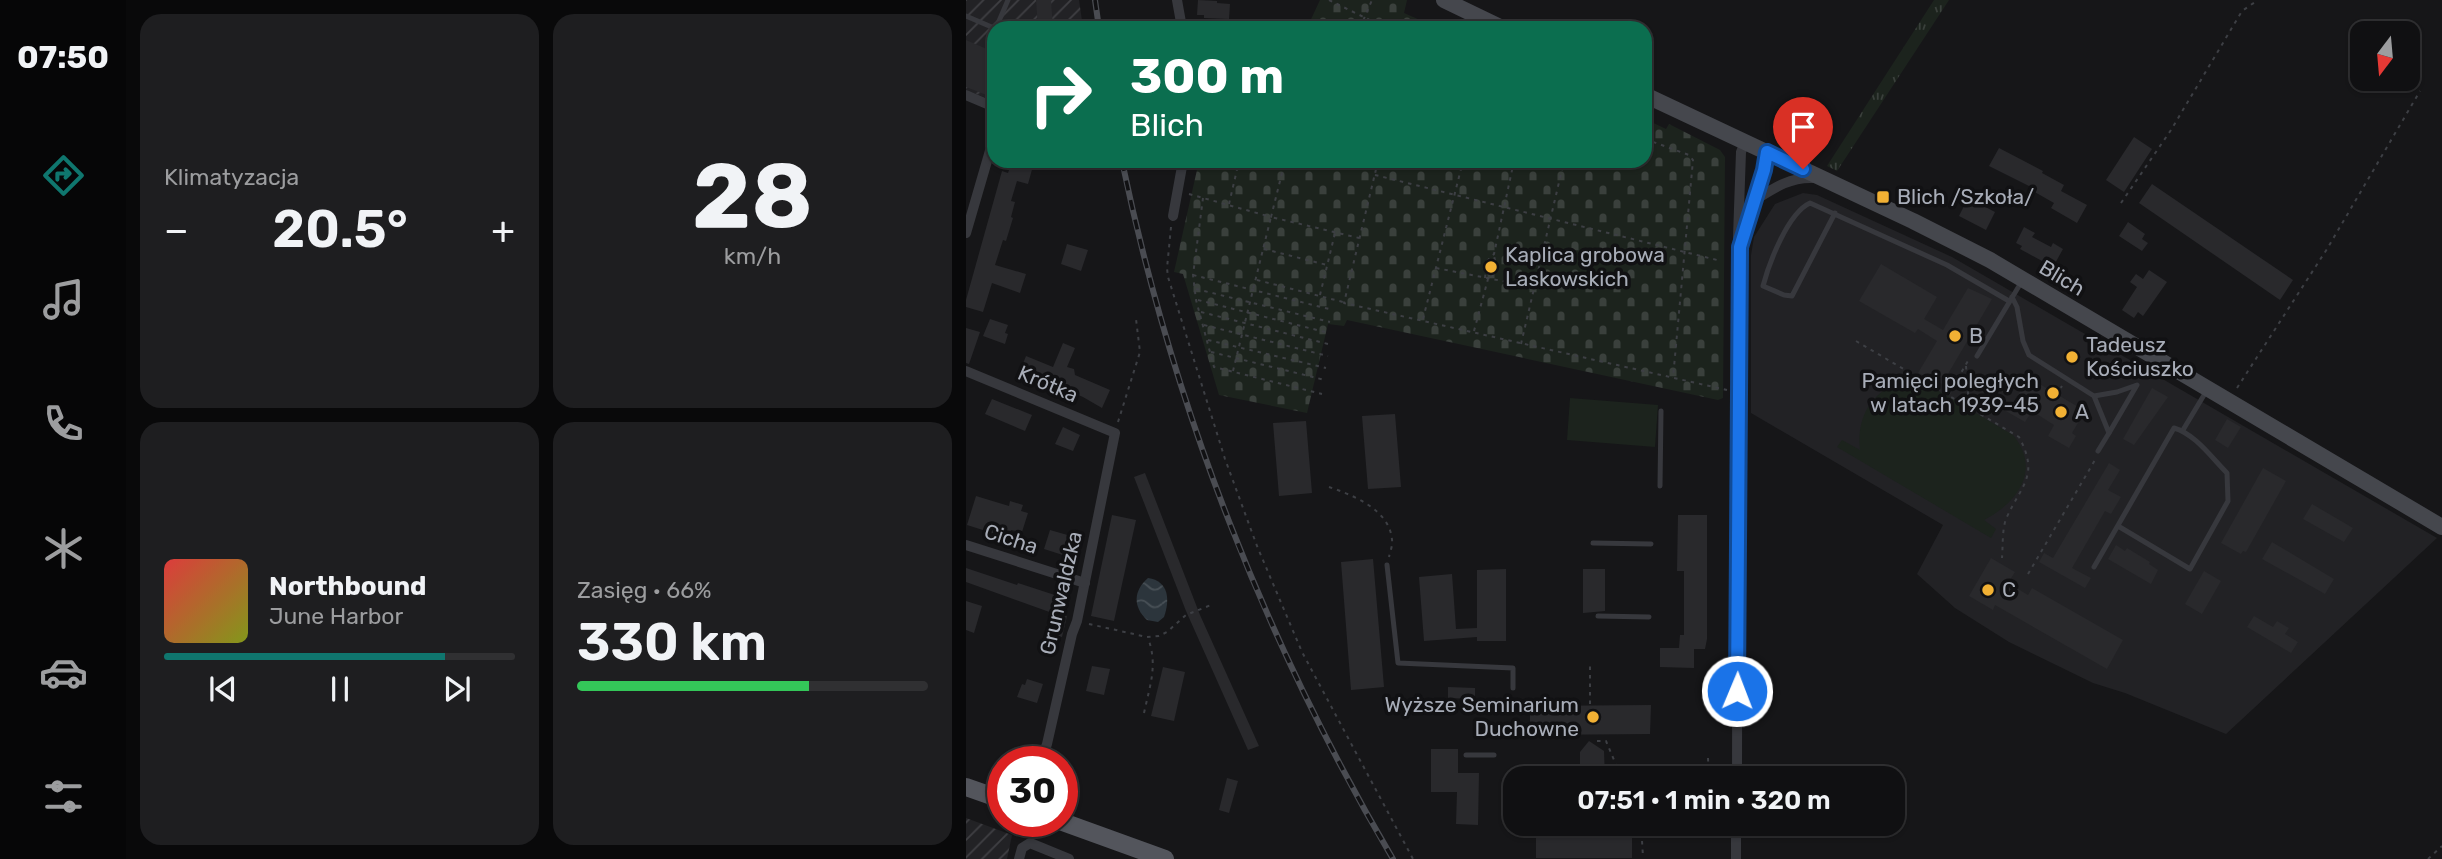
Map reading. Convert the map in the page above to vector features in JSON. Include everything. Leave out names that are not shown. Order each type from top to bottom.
[{"type":"main road","points":[[966,787],[987,794]]},
{"type":"main road","points":[[1078,828],[1165,859]]},
{"type":"street","points":[[1177,0],[1181,21]]},
{"type":"street","points":[[1444,0],[1488,21]]},
{"type":"street","points":[[966,95],[987,104]]},
{"type":"street","name":"Blich","points":[[1652,98],[1952,240],[2209,387],[2442,527]]},
{"type":"street","points":[[1737,766],[1738,237],[1741,152],[1745,142]]},
{"type":"street","points":[[1740,247],[1767,152]]},
{"type":"street","points":[[966,233],[987,161]]},
{"type":"street","points":[[1172,216],[1182,168]]},
{"type":"street","points":[[1755,200],[1783,182],[1801,177],[1822,178]]},
{"type":"street","name":"Krótka","points":[[966,371],[1115,433]]},
{"type":"street","name":"Grunwaldzka","points":[[1046,746],[1077,621],[1115,433]]},
{"type":"street","name":"Cicha","points":[[966,545],[1085,583]]},
{"type":"street","points":[[1736,859],[1737,836]]},
{"type":"street","points":[[1020,854],[1030,843],[1069,859]]},
{"type":"lane","points":[[998,21],[1008,0]]},
{"type":"lane","points":[[966,16],[987,25]]},
{"type":"lane","points":[[1835,213],[1792,296],[1763,286],[1783,237],[1801,206],[1810,203],[1835,213],[1947,265],[2010,299],[2017,307],[2023,341],[2029,355],[2094,396],[2109,433]]},
{"type":"lane","points":[[1977,356],[2023,279]]},
{"type":"lane","points":[[2094,396],[2137,385],[2098,451]]},
{"type":"lane","points":[[2183,430],[2209,387]]},
{"type":"lane","points":[[1660,486],[1661,411]]},
{"type":"lane","points":[[2094,567],[2174,428],[2183,430],[2227,473],[2228,501],[2190,569],[2118,526]]},
{"type":"lane","points":[[1593,543],[1651,544]]},
{"type":"lane","points":[[1387,565],[1398,663],[1513,668],[1513,688]]},
{"type":"lane","points":[[1598,616],[1649,617]]},
{"type":"lane","points":[[1720,690],[1737,691]]},
{"type":"lane","points":[[1466,755],[1494,755]]},
{"type":"path","points":[[1329,0],[1371,21]]},
{"type":"path","points":[[1363,21],[1372,0]]},
{"type":"path","points":[[2121,203],[2171,130],[2242,10],[2258,0]]},
{"type":"path","points":[[2228,399],[2328,249],[2420,91]]},
{"type":"path","points":[[1652,142],[1689,155],[1693,160],[1673,379]]},
{"type":"path","points":[[1228,205],[1237,168]]},
{"type":"path","points":[[1232,373],[1283,168]]},
{"type":"path","points":[[1344,303],[1376,168]]},
{"type":"path","points":[[1422,320],[1461,168]]},
{"type":"path","points":[[1488,278],[1496,265],[1494,254],[1512,168]]},
{"type":"path","points":[[1521,344],[1562,168]]},
{"type":"path","points":[[1375,175],[1717,260]]},
{"type":"path","points":[[1177,192],[1360,239]]},
{"type":"path","points":[[1203,198],[1193,275],[1196,300],[1214,367],[1322,394]]},
{"type":"path","points":[[1172,216],[1168,277],[1225,459],[1302,652],[1413,859]]},
{"type":"path","points":[[1320,296],[1335,233]]},
{"type":"path","points":[[1263,248],[1327,265]]},
{"type":"path","points":[[1474,333],[1488,278],[1488,261],[1494,254]]},
{"type":"path","points":[[1436,268],[1534,287]]},
{"type":"path","points":[[1193,275],[1333,310]]},
{"type":"path","points":[[1255,280],[1724,390]]},
{"type":"path","points":[[1195,288],[1331,322]]},
{"type":"path","points":[[1196,300],[1329,333]]},
{"type":"path","points":[[1200,312],[1328,344]]},
{"type":"path","points":[[1115,433],[1140,352],[1136,319]]},
{"type":"path","points":[[1203,325],[1328,356]]},
{"type":"path","points":[[1207,340],[1326,368]]},
{"type":"path","points":[[1856,341],[2019,438],[2026,452],[2029,475],[2005,522],[2002,558]]},
{"type":"path","points":[[1210,352],[1325,380]]},
{"type":"path","points":[[1949,395],[1970,357],[1977,356]]},
{"type":"path","points":[[1965,365],[1969,407]]},
{"type":"path","points":[[2056,395],[2066,379]]},
{"type":"path","points":[[2028,574],[2098,456],[2098,451]]},
{"type":"path","points":[[1329,487],[1355,496],[1384,518],[1392,540],[1387,565]]},
{"type":"path","points":[[1077,621],[1147,637],[1167,632],[1186,615],[1211,605]]},
{"type":"path","points":[[1144,713],[1154,665],[1147,637]]},
{"type":"path","points":[[1590,662],[1590,705]]},
{"type":"path","points":[[1597,741],[1605,741],[1616,766]]},
{"type":"path","points":[[1708,758],[1708,766]]},
{"type":"path","points":[[1642,836],[1643,857]]},
{"type":"path","points":[[1637,841],[1643,842]]},
{"type":"path","points":[[2428,859],[2442,846]]},
{"type":"shaded area","points":[[966,0],[1079,0],[1082,21],[987,21],[987,98],[966,90]]},
{"type":"shaded area","points":[[1803,193],[1817,195],[1952,257],[2437,538],[2226,734],[2125,693],[2093,683],[2009,642],[1955,608],[1917,574],[1943,525],[1751,413],[1751,255],[1754,237],[1775,204]]},
{"type":"shaded area","points":[[966,818],[987,826],[987,837],[1012,837],[1007,859],[966,859]]},
{"type":"green space","points":[[1320,0],[1407,0],[1404,13],[1422,21],[1310,21]]},
{"type":"green space","points":[[1934,0],[1949,0],[1837,171],[1827,166]]},
{"type":"green space","points":[[1652,122],[1666,129],[1669,124],[1720,150],[1725,157],[1723,398],[1718,400],[1347,320],[1344,326],[1328,324],[1307,413],[1219,395],[1183,274],[1174,272],[1197,168],[1652,168]]},
{"type":"green space","points":[[1906,380],[1925,383],[2013,435],[2021,448],[2025,461],[2022,484],[2007,504],[1984,520],[1996,529],[1991,538],[1837,447],[1842,440],[1860,450],[1861,426],[1869,406],[1884,390]]},
{"type":"green space","points":[[1570,398],[1658,405],[1655,447],[1567,440]]},
{"type":"water","points":[[1148,578],[1160,583],[1166,592],[1166,611],[1158,622],[1147,620],[1137,604],[1137,594]]},
{"type":"building","points":[[1036,0],[1051,0],[1052,21],[1038,21]]},
{"type":"building","points":[[1198,0],[1230,4],[1229,19],[1204,18],[1204,15],[1197,15]]},
{"type":"building","points":[[966,40],[987,49],[987,95],[966,87]]},
{"type":"building","points":[[2134,137],[2152,149],[2124,192],[2106,180]]},
{"type":"building","points":[[1999,148],[2043,171],[2042,173],[2064,185],[2061,191],[2087,205],[2077,223],[2051,208],[2054,203],[2031,190],[2033,188],[1989,166]]},
{"type":"building","points":[[1010,168],[1032,168],[1028,184],[1017,181],[1011,201],[1015,202],[1011,217],[1013,218],[995,265],[1026,274],[1020,293],[992,283],[983,312],[966,307],[966,300],[1002,171],[1008,173]]},
{"type":"building","points":[[2152,184],[2293,280],[2280,300],[2139,203]]},
{"type":"building","points":[[1968,198],[1995,212],[1986,230],[1959,216]]},
{"type":"building","points":[[2128,222],[2145,234],[2142,239],[2148,243],[2142,251],[2119,236]]},
{"type":"building","points":[[2024,227],[2035,233],[2032,237],[2051,247],[2053,243],[2063,249],[2053,267],[2020,249],[2022,246],[2016,243]]},
{"type":"building","points":[[1067,244],[1088,250],[1081,271],[1061,264]]},
{"type":"building","points":[[1881,264],[1937,297],[1924,319],[1943,330],[1968,288],[1992,299],[1942,384],[1918,373],[1937,341],[1918,329],[1915,333],[1859,301]]},
{"type":"building","points":[[2149,270],[2167,282],[2143,316],[2138,312],[2134,318],[2122,310],[2137,287],[2130,282],[2136,274],[2143,279]]},
{"type":"building","points":[[990,319],[1008,325],[1005,344],[983,336]]},
{"type":"building","points":[[966,328],[980,332],[969,364],[966,363]]},
{"type":"building","points":[[1063,343],[1075,348],[1067,367],[1074,369],[1075,375],[1110,390],[1102,408],[1083,397],[1020,371],[1026,356],[1053,367]]},
{"type":"building","name":"A","points":[[2028,377],[2085,411],[2072,433],[2076,436],[2069,448],[2048,436],[2054,425],[2032,411],[2025,422],[2004,410],[2009,402],[2013,404]]},
{"type":"building","points":[[2152,388],[2168,397],[2134,445],[2123,439]]},
{"type":"building","points":[[992,399],[1032,415],[1025,431],[985,414]]},
{"type":"building","points":[[1395,414],[1401,487],[1368,489],[1362,416]]},
{"type":"building","points":[[2227,419],[2241,427],[2228,448],[2215,440]]},
{"type":"building","points":[[1306,421],[1312,493],[1279,496],[1273,423]]},
{"type":"building","points":[[1063,427],[1080,435],[1073,451],[1055,444]]},
{"type":"building","points":[[2109,463],[2120,470],[2108,490],[2121,497],[2111,514],[2105,511],[2072,568],[2091,578],[2085,588],[2039,562],[2044,553],[2053,558]]},
{"type":"building","points":[[2263,468],[2286,481],[2246,552],[2241,554],[2221,543]]},
{"type":"building","points":[[1145,473],[1200,615],[1259,746],[1248,750],[1186,611],[1134,477]]},
{"type":"building","points":[[976,496],[1009,506],[1010,501],[1023,505],[1021,511],[1028,513],[1022,532],[1011,530],[1008,538],[967,525]]},
{"type":"building","points":[[2312,504],[2353,528],[2344,542],[2303,519]]},
{"type":"building","points":[[1112,515],[1136,520],[1114,621],[1091,616]]},
{"type":"building","points":[[1678,515],[1707,515],[1707,639],[1705,649],[1694,649],[1694,668],[1660,667],[1660,648],[1679,648],[1680,635],[1684,635],[1684,571],[1677,571]]},
{"type":"building","points":[[1050,530],[1071,536],[1066,556],[1044,549]]},
{"type":"building","points":[[2272,542],[2334,579],[2325,594],[2262,559]]},
{"type":"building","points":[[2116,545],[2125,551],[2127,548],[2158,570],[2151,584],[2108,559]]},
{"type":"building","points":[[1991,558],[2015,572],[2008,583],[2028,595],[2032,588],[2123,640],[2107,669],[1995,605],[1993,610],[1969,596]]},
{"type":"building","points":[[1373,559],[1384,687],[1351,690],[1341,562]]},
{"type":"building","points":[[966,568],[1064,598],[1059,614],[1067,616],[1062,637],[1051,634],[1055,614],[966,582]]},
{"type":"building","points":[[1506,569],[1506,641],[1477,641],[1477,637],[1424,641],[1419,577],[1452,574],[1456,629],[1477,628],[1477,570]]},
{"type":"building","points":[[1583,569],[1605,569],[1605,611],[1583,613]]},
{"type":"building","points":[[2204,571],[2221,581],[2202,614],[2185,604]]},
{"type":"building","points":[[966,601],[982,606],[974,633],[966,630]]},
{"type":"building","points":[[2254,616],[2273,627],[2277,621],[2289,628],[2285,634],[2298,642],[2291,653],[2247,627]]},
{"type":"building","points":[[1092,666],[1110,669],[1104,695],[1086,691]]},
{"type":"building","points":[[1163,667],[1185,672],[1174,721],[1151,716]]},
{"type":"building","points":[[1027,679],[1043,684],[1037,703],[1017,697]]},
{"type":"building","points":[[1448,687],[1475,688],[1475,699],[1448,698]]},
{"type":"building","points":[[1651,705],[1650,734],[1530,735],[1530,706]]},
{"type":"building","points":[[1589,741],[1604,751],[1605,766],[1580,766],[1580,752]]},
{"type":"building","points":[[1431,749],[1458,749],[1458,773],[1479,773],[1478,825],[1456,824],[1457,792],[1431,792]]},
{"type":"building","points":[[1227,778],[1238,781],[1229,813],[1219,810]]},
{"type":"building","points":[[1536,836],[1632,836],[1632,858],[1536,858]]},
{"type":"railway","points":[[1095,0],[1098,21]]},
{"type":"railway","points":[[1124,168],[1168,343],[1229,521],[1304,694],[1393,859]]},
{"type":"place","name":"Blich /Szkoła/","points":[[1883,197]]},
{"type":"place","name":"Kaplica grobowa Laskowskich","points":[[1491,267]]},
{"type":"place","name":"B","points":[[1955,336]]},
{"type":"place","name":"Tadeusz Kościuszko","points":[[2072,357]]},
{"type":"place","name":"Pamięci poległych w latach 1939-45","points":[[2053,393]]},
{"type":"place","name":"A","points":[[2061,412]]},
{"type":"place","name":"C","points":[[1988,590]]},
{"type":"place","name":"Wyższe Seminarium Duchowne","points":[[1593,717]]},
{"type":"route","points":[[1737,691],[1740,247],[1767,152],[1803,169]]}]
